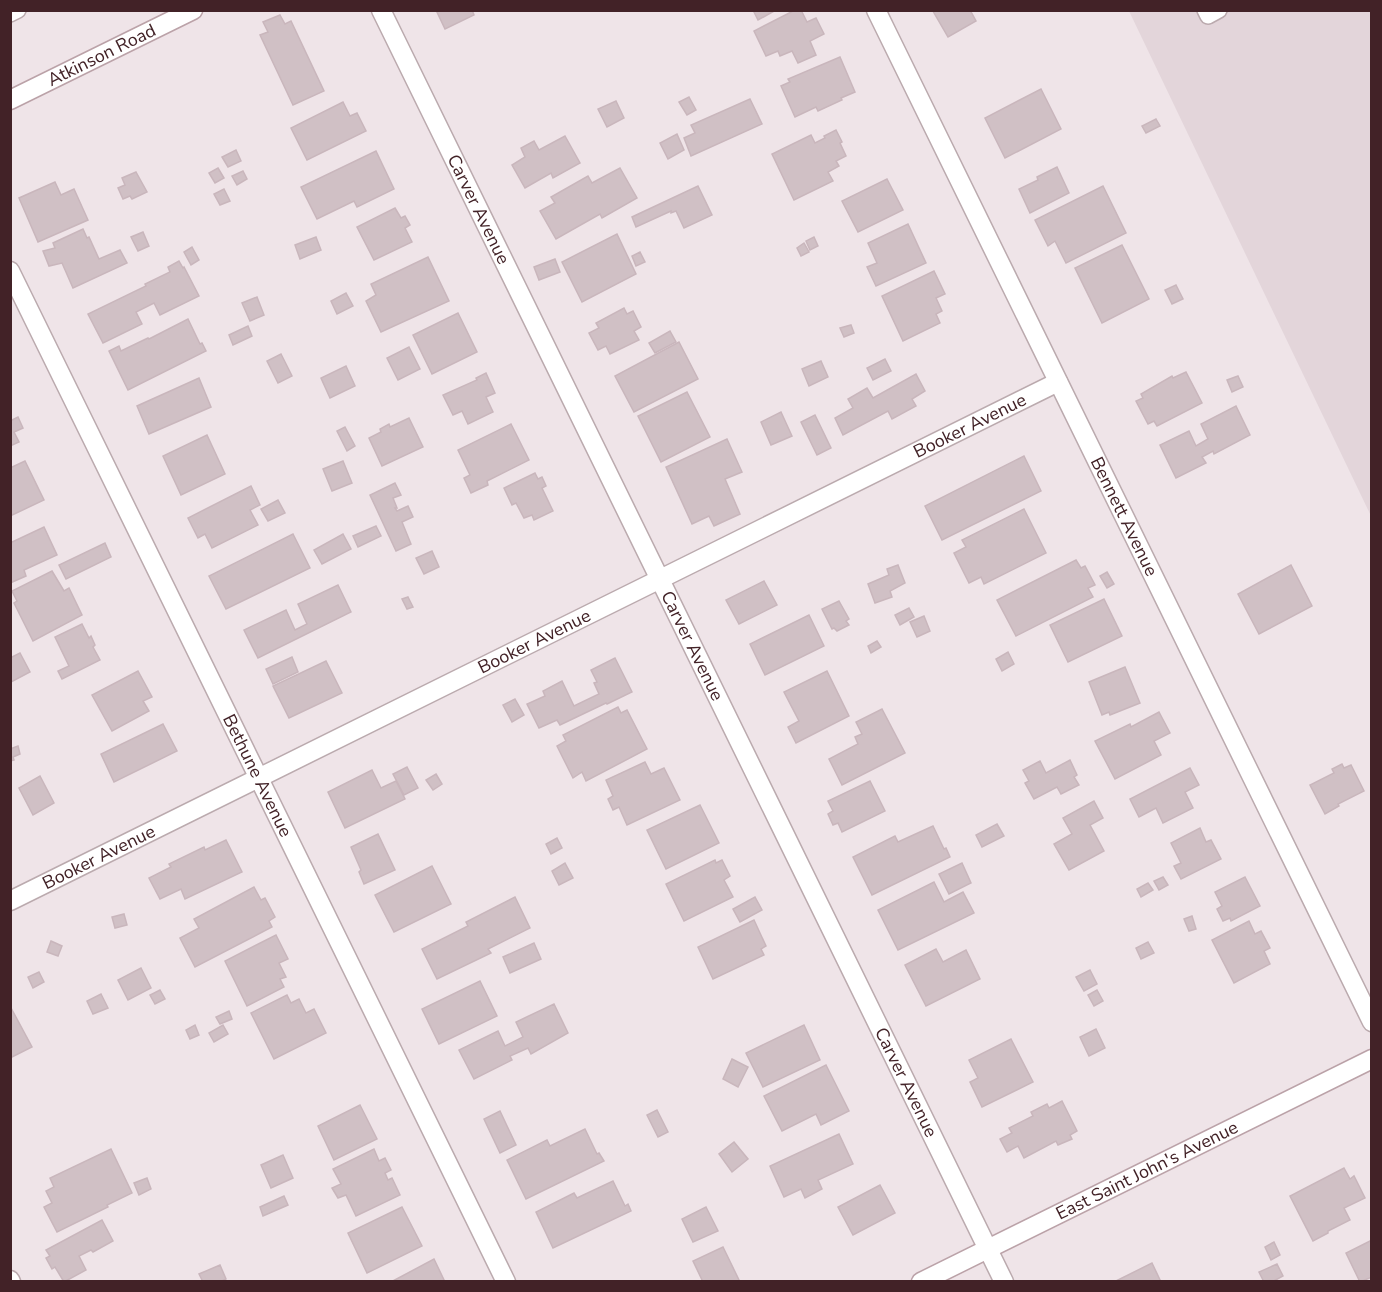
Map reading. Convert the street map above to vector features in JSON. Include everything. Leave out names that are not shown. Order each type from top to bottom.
[{"type":"street","name":"Atkinson Road","points":[[10,100],[193,10]]},
{"type":"street","name":"Carver Avenue","points":[[381,10],[1004,1281]]},
{"type":"street","name":"Bennett Avenue","points":[[876,10],[1371,1022]]},
{"type":"street","name":"Bethune Avenue","points":[[10,271],[506,1281]]},
{"type":"street","name":"Booker Avenue","points":[[10,901],[1058,382]]},
{"type":"street","name":"East Saint John's Avenue","points":[[921,1281],[1371,1059]]},
{"type":"lane","points":[[10,14],[18,10]]},
{"type":"lane","points":[[1205,10],[1208,16],[1219,10]]},
{"type":"shaded area","points":[[1129,11],[1371,11],[1371,516]]},
{"type":"building","points":[[436,10],[472,10],[474,15],[445,29]]},
{"type":"building","points":[[753,10],[776,10],[758,20]]},
{"type":"building","points":[[795,10],[801,10],[807,22],[816,18],[824,34],[810,41],[816,55],[798,63],[792,51],[780,56],[778,51],[766,56],[754,31]]},
{"type":"building","points":[[934,10],[970,10],[976,21],[948,37]]},
{"type":"building","points":[[280,15],[285,24],[291,21],[324,91],[293,105],[260,35],[268,32],[263,22]]},
{"type":"building","points":[[840,57],[855,92],[818,111],[816,107],[795,117],[781,86],[790,82],[788,79]]},
{"type":"building","points":[[1041,89],[1061,129],[1005,158],[985,118]]},
{"type":"building","points":[[689,97],[696,110],[687,115],[679,102]]},
{"type":"building","points":[[750,99],[762,124],[691,156],[684,138],[695,133],[691,125]]},
{"type":"building","points":[[616,101],[624,118],[607,127],[598,109]]},
{"type":"building","points":[[343,102],[350,116],[357,113],[366,131],[307,160],[291,128]]},
{"type":"building","points":[[1156,119],[1160,126],[1146,133],[1142,126]]},
{"type":"building","points":[[836,130],[846,156],[836,161],[839,166],[828,172],[833,181],[794,200],[772,154],[811,135],[815,143]]},
{"type":"building","points":[[677,134],[684,150],[668,159],[660,143]]},
{"type":"building","points":[[565,136],[580,163],[553,178],[551,173],[525,188],[512,165],[525,157],[521,148],[534,141],[539,150]]},
{"type":"building","points":[[236,150],[241,161],[228,167],[222,157]]},
{"type":"building","points":[[376,151],[394,189],[357,207],[354,201],[317,219],[301,187]]},
{"type":"building","points":[[1057,167],[1069,193],[1030,213],[1019,189]]},
{"type":"building","points":[[218,168],[224,178],[215,183],[209,173]]},
{"type":"building","points":[[620,168],[637,198],[602,218],[600,214],[556,239],[540,211],[555,203],[551,197],[588,176],[592,183]]},
{"type":"building","points":[[243,171],[247,179],[237,185],[232,176]]},
{"type":"building","points":[[136,172],[147,192],[132,199],[130,196],[123,199],[118,188],[125,185],[122,178]]},
{"type":"building","points":[[887,179],[903,210],[858,232],[842,201]]},
{"type":"building","points":[[55,182],[61,195],[74,189],[88,220],[38,242],[19,198]]},
{"type":"building","points":[[698,186],[712,215],[684,228],[676,211],[671,213],[671,211],[636,227],[632,217]]},
{"type":"building","points":[[1103,186],[1126,233],[1066,263],[1055,241],[1048,246],[1035,220]]},
{"type":"building","points":[[224,189],[230,201],[220,205],[214,194]]},
{"type":"building","points":[[395,208],[401,218],[405,216],[410,225],[405,228],[412,242],[374,260],[357,227]]},
{"type":"building","points":[[908,224],[926,263],[876,286],[867,267],[877,263],[868,243]]},
{"type":"building","points":[[83,229],[99,259],[120,250],[127,263],[73,288],[62,263],[49,266],[43,251],[55,248],[53,243]]},
{"type":"building","points":[[143,232],[149,246],[138,251],[131,237]]},
{"type":"building","points":[[617,234],[636,274],[582,302],[562,262]]},
{"type":"building","points":[[316,237],[321,250],[300,259],[295,245]]},
{"type":"building","points":[[814,237],[818,246],[810,250],[806,241]]},
{"type":"building","points":[[804,243],[809,252],[801,256],[797,248]]},
{"type":"building","points":[[1122,245],[1149,299],[1102,323],[1075,268]]},
{"type":"building","points":[[192,247],[199,260],[191,265],[184,252]]},
{"type":"building","points":[[640,252],[645,262],[636,266],[632,256]]},
{"type":"building","points":[[428,257],[449,301],[381,332],[366,301],[376,295],[371,284]]},
{"type":"building","points":[[555,259],[560,272],[539,280],[534,267]]},
{"type":"building","points":[[179,261],[199,296],[160,315],[154,303],[136,312],[142,324],[103,343],[88,314],[146,286],[145,284],[170,272],[168,267]]},
{"type":"building","points":[[934,271],[945,294],[936,298],[942,311],[936,314],[940,323],[903,341],[882,296]]},
{"type":"building","points":[[1176,285],[1183,299],[1172,304],[1165,290]]},
{"type":"building","points":[[346,293],[353,306],[337,314],[331,301]]},
{"type":"building","points":[[257,297],[264,315],[250,321],[242,303]]},
{"type":"building","points":[[624,308],[627,314],[633,311],[641,327],[634,331],[639,340],[610,354],[606,346],[598,350],[589,333],[599,328],[596,323]]},
{"type":"building","points":[[458,313],[477,352],[432,374],[413,335]]},
{"type":"building","points":[[188,319],[206,351],[128,390],[109,351],[119,346],[121,351]]},
{"type":"building","points":[[851,325],[854,333],[844,337],[840,328]]},
{"type":"building","points":[[248,326],[252,336],[233,345],[229,335]]},
{"type":"building","points":[[670,331],[676,342],[655,353],[649,343]]},
{"type":"building","points":[[679,342],[698,379],[634,412],[615,376]]},
{"type":"building","points":[[409,347],[420,369],[398,380],[387,358]]},
{"type":"building","points":[[281,354],[292,376],[278,383],[267,361]]},
{"type":"building","points":[[885,359],[891,371],[873,380],[867,368]]},
{"type":"building","points":[[821,361],[828,377],[809,386],[802,369]]},
{"type":"building","points":[[346,366],[355,386],[330,398],[321,378]]},
{"type":"building","points":[[1186,372],[1202,403],[1157,426],[1154,421],[1148,424],[1136,401],[1143,398],[1141,394],[1172,376],[1173,378]]},
{"type":"building","points":[[486,373],[495,393],[486,397],[493,412],[468,424],[462,411],[453,415],[443,395],[477,380],[476,378]]},
{"type":"building","points":[[916,374],[925,391],[912,399],[916,406],[892,419],[888,411],[843,435],[835,418],[853,408],[848,399],[867,388],[873,398]]},
{"type":"building","points":[[1238,376],[1243,387],[1232,392],[1227,380]]},
{"type":"building","points":[[199,378],[211,407],[149,434],[137,406]]},
{"type":"building","points":[[687,392],[710,437],[661,462],[638,416]]},
{"type":"building","points":[[1236,406],[1250,435],[1214,454],[1213,451],[1202,457],[1206,463],[1176,478],[1160,445],[1189,431],[1196,446],[1208,439],[1201,424]]},
{"type":"building","points":[[781,412],[792,436],[771,445],[761,422]]},
{"type":"building","points":[[815,415],[831,448],[817,455],[801,422]]},
{"type":"building","points":[[18,417],[23,428],[14,432],[19,442],[10,446],[10,421]]},
{"type":"building","points":[[409,418],[423,447],[382,466],[369,438],[381,432],[380,429],[389,424],[390,427]]},
{"type":"building","points":[[511,424],[529,460],[487,481],[488,485],[471,493],[464,478],[470,475],[458,450]]},
{"type":"building","points":[[345,427],[355,446],[347,451],[337,431]]},
{"type":"building","points":[[207,435],[225,474],[181,495],[163,456]]},
{"type":"building","points":[[727,439],[742,472],[725,479],[740,514],[714,526],[709,516],[692,524],[666,467]]},
{"type":"building","points":[[1024,456],[1041,491],[942,540],[925,506]]},
{"type":"building","points":[[25,461],[44,500],[10,516],[10,468]]},
{"type":"building","points":[[343,461],[352,483],[332,491],[323,469]]},
{"type":"building","points":[[535,473],[538,479],[542,477],[546,486],[542,488],[553,511],[534,520],[532,515],[524,518],[516,503],[512,505],[504,488]]},
{"type":"building","points":[[395,483],[401,495],[393,498],[397,508],[395,508],[397,511],[408,506],[413,517],[402,522],[411,544],[396,551],[370,495]]},
{"type":"building","points":[[251,486],[260,505],[250,510],[258,525],[212,548],[205,534],[198,538],[188,518]]},
{"type":"building","points":[[278,500],[285,513],[268,521],[261,509]]},
{"type":"building","points":[[1024,509],[1046,553],[984,584],[981,577],[969,583],[954,553],[966,547],[962,540]]},
{"type":"building","points":[[376,526],[381,536],[358,547],[353,536]]},
{"type":"building","points":[[44,527],[57,555],[24,570],[26,576],[10,583],[10,543]]},
{"type":"building","points":[[293,534],[310,568],[226,609],[209,576]]},
{"type":"building","points":[[343,534],[351,549],[322,564],[314,550]]},
{"type":"building","points":[[105,543],[111,557],[66,579],[59,565]]},
{"type":"building","points":[[432,551],[439,567],[424,574],[416,558]]},
{"type":"building","points":[[1076,560],[1081,568],[1085,566],[1095,585],[1088,588],[1093,597],[1016,636],[997,600]]},
{"type":"building","points":[[898,565],[905,583],[890,591],[892,597],[875,603],[868,584],[889,575],[887,569]]},
{"type":"building","points":[[1291,565],[1312,606],[1259,634],[1238,594]]},
{"type":"building","points":[[52,571],[64,591],[69,588],[82,615],[33,641],[14,603],[17,601],[12,591]]},
{"type":"building","points":[[1107,572],[1114,584],[1107,588],[1100,576]]},
{"type":"building","points":[[764,581],[777,605],[739,624],[726,600]]},
{"type":"building","points":[[338,585],[351,612],[258,658],[244,630],[286,610],[295,630],[307,624],[298,604]]},
{"type":"building","points":[[408,597],[413,607],[407,609],[402,599]]},
{"type":"building","points":[[1104,599],[1122,636],[1068,662],[1050,625]]},
{"type":"building","points":[[839,601],[849,619],[846,621],[849,625],[837,631],[832,629],[822,609]]},
{"type":"building","points":[[909,608],[914,617],[900,625],[895,615]]},
{"type":"building","points":[[809,615],[824,646],[765,675],[750,644]]},
{"type":"building","points":[[924,616],[930,631],[917,637],[910,622]]},
{"type":"building","points":[[82,624],[89,638],[91,636],[95,645],[93,647],[100,660],[62,679],[58,671],[69,666],[55,637]]},
{"type":"building","points":[[877,641],[881,647],[871,653],[868,646]]},
{"type":"building","points":[[1008,652],[1014,664],[1002,671],[996,659]]},
{"type":"building","points":[[20,653],[30,672],[11,682],[10,658]]},
{"type":"building","points":[[292,657],[298,672],[273,684],[266,669]]},
{"type":"building","points":[[615,658],[632,692],[560,725],[557,720],[539,728],[527,704],[545,696],[543,691],[562,681],[574,706],[599,694],[594,683],[597,682],[591,670]]},
{"type":"building","points":[[326,661],[342,693],[289,718],[273,686]]},
{"type":"building","points":[[1125,667],[1140,703],[1110,715],[1109,712],[1102,715],[1089,682]]},
{"type":"building","points":[[138,671],[152,697],[143,701],[149,711],[112,731],[92,695]]},
{"type":"building","points":[[827,671],[849,716],[796,743],[788,727],[799,721],[784,692]]},
{"type":"building","points":[[515,699],[524,715],[512,722],[503,705]]},
{"type":"building","points":[[618,707],[621,713],[627,710],[647,749],[586,781],[582,772],[573,778],[557,746],[566,741],[563,735]]},
{"type":"building","points":[[882,709],[905,753],[842,785],[829,759],[858,744],[855,737],[862,734],[856,722]]},
{"type":"building","points":[[1159,712],[1170,733],[1154,741],[1161,755],[1115,779],[1095,741],[1130,724],[1131,727]]},
{"type":"building","points":[[163,724],[177,751],[114,782],[101,754]]},
{"type":"building","points":[[18,746],[20,754],[10,761],[10,749]]},
{"type":"building","points":[[1070,760],[1077,775],[1074,777],[1079,785],[1061,794],[1057,787],[1034,799],[1025,783],[1029,781],[1023,770],[1040,761],[1046,773]]},
{"type":"building","points":[[645,762],[651,774],[664,768],[680,800],[627,825],[619,807],[613,810],[608,799],[613,796],[606,780]]},
{"type":"building","points":[[1342,764],[1344,768],[1351,765],[1364,791],[1338,804],[1339,806],[1325,814],[1310,785],[1334,773],[1332,769]]},
{"type":"building","points":[[407,767],[418,788],[404,795],[393,774]]},
{"type":"building","points":[[1190,768],[1199,785],[1185,792],[1193,808],[1163,823],[1156,808],[1139,817],[1130,799]]},
{"type":"building","points":[[372,770],[381,788],[396,781],[405,799],[345,828],[328,792]]},
{"type":"building","points":[[436,774],[442,784],[433,790],[426,780]]},
{"type":"building","points":[[40,776],[54,803],[33,815],[19,788]]},
{"type":"building","points":[[870,781],[885,811],[842,832],[838,823],[833,825],[828,814],[833,811],[828,801]]},
{"type":"building","points":[[1094,801],[1103,818],[1090,825],[1104,851],[1069,870],[1054,844],[1072,834],[1063,818]]},
{"type":"building","points":[[700,805],[719,843],[666,869],[647,830]]},
{"type":"building","points":[[997,824],[1004,836],[982,847],[976,835]]},
{"type":"building","points":[[933,826],[950,857],[872,895],[853,857],[895,836],[898,842]]},
{"type":"building","points":[[1200,828],[1206,842],[1211,840],[1221,859],[1181,879],[1174,866],[1181,863],[1171,843]]},
{"type":"building","points":[[378,834],[395,870],[364,884],[359,872],[361,870],[351,847]]},
{"type":"building","points":[[557,838],[562,848],[551,854],[546,844]]},
{"type":"building","points":[[226,840],[242,872],[185,899],[181,889],[160,899],[149,878],[171,867],[169,864],[204,847],[205,850]]},
{"type":"building","points":[[715,860],[716,863],[722,860],[730,876],[724,880],[733,897],[684,921],[666,884]]},
{"type":"building","points":[[565,863],[573,878],[559,885],[552,871]]},
{"type":"building","points":[[962,863],[971,883],[949,894],[939,874]]},
{"type":"building","points":[[432,866],[451,904],[394,932],[375,895]]},
{"type":"building","points":[[1163,877],[1168,885],[1159,890],[1154,881]]},
{"type":"building","points":[[1245,877],[1260,906],[1231,921],[1230,918],[1223,921],[1217,909],[1222,906],[1215,892]]},
{"type":"building","points":[[934,882],[944,902],[963,892],[974,913],[898,950],[878,910]]},
{"type":"building","points":[[1148,883],[1153,890],[1141,897],[1137,889]]},
{"type":"building","points":[[254,887],[261,900],[265,898],[275,917],[269,921],[272,927],[195,967],[180,938],[199,928],[194,919]]},
{"type":"building","points":[[515,897],[530,928],[488,949],[491,953],[437,979],[422,949],[468,926],[466,922]]},
{"type":"building","points":[[755,897],[762,910],[740,922],[733,909]]},
{"type":"building","points":[[124,914],[127,925],[115,928],[112,917]]},
{"type":"building","points":[[1192,916],[1196,929],[1189,931],[1184,919]]},
{"type":"building","points":[[754,920],[766,946],[761,949],[764,955],[713,979],[698,947]]},
{"type":"building","points":[[1249,921],[1255,934],[1261,931],[1270,948],[1264,951],[1270,964],[1234,983],[1212,940]]},
{"type":"building","points":[[276,935],[288,959],[279,963],[286,977],[280,979],[284,987],[247,1006],[225,961]]},
{"type":"building","points":[[51,941],[62,946],[58,956],[47,952]]},
{"type":"building","points":[[1148,942],[1154,953],[1141,959],[1136,948]]},
{"type":"building","points":[[534,943],[541,959],[510,973],[503,957]]},
{"type":"building","points":[[936,949],[943,962],[966,950],[980,979],[926,1006],[905,965]]},
{"type":"building","points":[[141,968],[151,988],[128,1000],[118,980]]},
{"type":"building","points":[[1090,970],[1097,984],[1084,991],[1076,977]]},
{"type":"building","points":[[39,972],[44,982],[33,988],[28,977]]},
{"type":"building","points":[[480,981],[497,1016],[439,1044],[422,1009]]},
{"type":"building","points":[[160,990],[165,999],[155,1004],[150,995]]},
{"type":"building","points":[[1097,990],[1103,1001],[1094,1006],[1088,995]]},
{"type":"building","points":[[101,994],[108,1008],[93,1014],[87,1001]]},
{"type":"building","points":[[287,995],[291,1003],[299,999],[306,1013],[314,1009],[326,1033],[274,1059],[251,1013]]},
{"type":"building","points":[[554,1004],[568,1033],[531,1054],[528,1048],[510,1056],[512,1060],[474,1079],[459,1050],[498,1031],[505,1046],[523,1037],[516,1022]]},
{"type":"building","points":[[10,1006],[32,1047],[10,1058]]},
{"type":"building","points":[[229,1011],[232,1019],[220,1024],[216,1017]]},
{"type":"building","points":[[195,1025],[199,1035],[190,1039],[186,1030]]},
{"type":"building","points":[[223,1025],[228,1034],[214,1042],[209,1033]]},
{"type":"building","points":[[804,1025],[820,1060],[763,1087],[746,1053]]},
{"type":"building","points":[[1096,1029],[1105,1048],[1089,1056],[1080,1037]]},
{"type":"building","points":[[1011,1039],[1033,1082],[982,1107],[970,1082],[978,1078],[969,1060]]},
{"type":"building","points":[[732,1059],[748,1067],[738,1087],[723,1079]]},
{"type":"building","points":[[826,1065],[849,1111],[821,1125],[816,1114],[782,1131],[764,1096]]},
{"type":"building","points":[[1062,1101],[1077,1131],[1070,1135],[1072,1139],[1058,1145],[1056,1141],[1024,1158],[1018,1146],[1007,1152],[1000,1139],[1012,1133],[1009,1128],[1033,1116],[1031,1112],[1047,1104],[1049,1108]]},
{"type":"building","points":[[360,1105],[377,1139],[334,1160],[318,1126]]},
{"type":"building","points":[[657,1110],[668,1132],[658,1137],[647,1115]]},
{"type":"building","points":[[500,1111],[516,1145],[500,1153],[484,1119]]},
{"type":"building","points":[[585,1129],[597,1154],[599,1153],[604,1161],[526,1199],[507,1160],[547,1140],[550,1146]]},
{"type":"building","points":[[839,1134],[853,1164],[818,1180],[822,1189],[805,1198],[801,1189],[784,1197],[770,1166]]},
{"type":"building","points":[[734,1142],[748,1159],[732,1172],[719,1154]]},
{"type":"building","points":[[111,1149],[132,1193],[57,1232],[44,1207],[52,1203],[46,1191],[54,1187],[50,1178]]},
{"type":"building","points":[[374,1149],[379,1161],[385,1158],[391,1170],[385,1173],[388,1180],[392,1178],[400,1195],[356,1216],[346,1195],[338,1198],[332,1188],[341,1184],[333,1169]]},
{"type":"building","points":[[283,1155],[293,1178],[271,1188],[261,1165]]},
{"type":"building","points":[[1344,1168],[1350,1179],[1354,1176],[1365,1198],[1344,1208],[1350,1220],[1313,1241],[1290,1196]]},
{"type":"building","points":[[147,1178],[151,1189],[139,1195],[134,1183]]},
{"type":"building","points":[[613,1181],[625,1206],[628,1204],[631,1211],[553,1248],[536,1212],[574,1193],[577,1198]]},
{"type":"building","points":[[880,1185],[895,1213],[853,1235],[838,1207]]},
{"type":"building","points":[[284,1196],[288,1205],[263,1216],[260,1207]]},
{"type":"building","points":[[402,1207],[422,1246],[367,1273],[348,1233]]},
{"type":"building","points":[[706,1207],[718,1231],[693,1242],[682,1219]]},
{"type":"building","points":[[102,1220],[113,1241],[93,1252],[91,1250],[79,1256],[86,1270],[64,1282],[55,1267],[52,1269],[46,1258],[50,1256],[46,1250]]},
{"type":"building","points":[[1372,1240],[1372,1277],[1360,1282],[1346,1253]]},
{"type":"building","points":[[1274,1242],[1280,1255],[1271,1260],[1265,1247]]},
{"type":"building","points":[[723,1247],[740,1282],[703,1282],[693,1261]]},
{"type":"building","points":[[434,1259],[445,1282],[391,1282]]},
{"type":"building","points":[[1152,1263],[1161,1282],[1114,1282]]},
{"type":"building","points":[[1277,1264],[1283,1276],[1272,1282],[1264,1282],[1259,1272]]},
{"type":"building","points":[[220,1265],[226,1279],[220,1282],[203,1282],[199,1274]]}]
